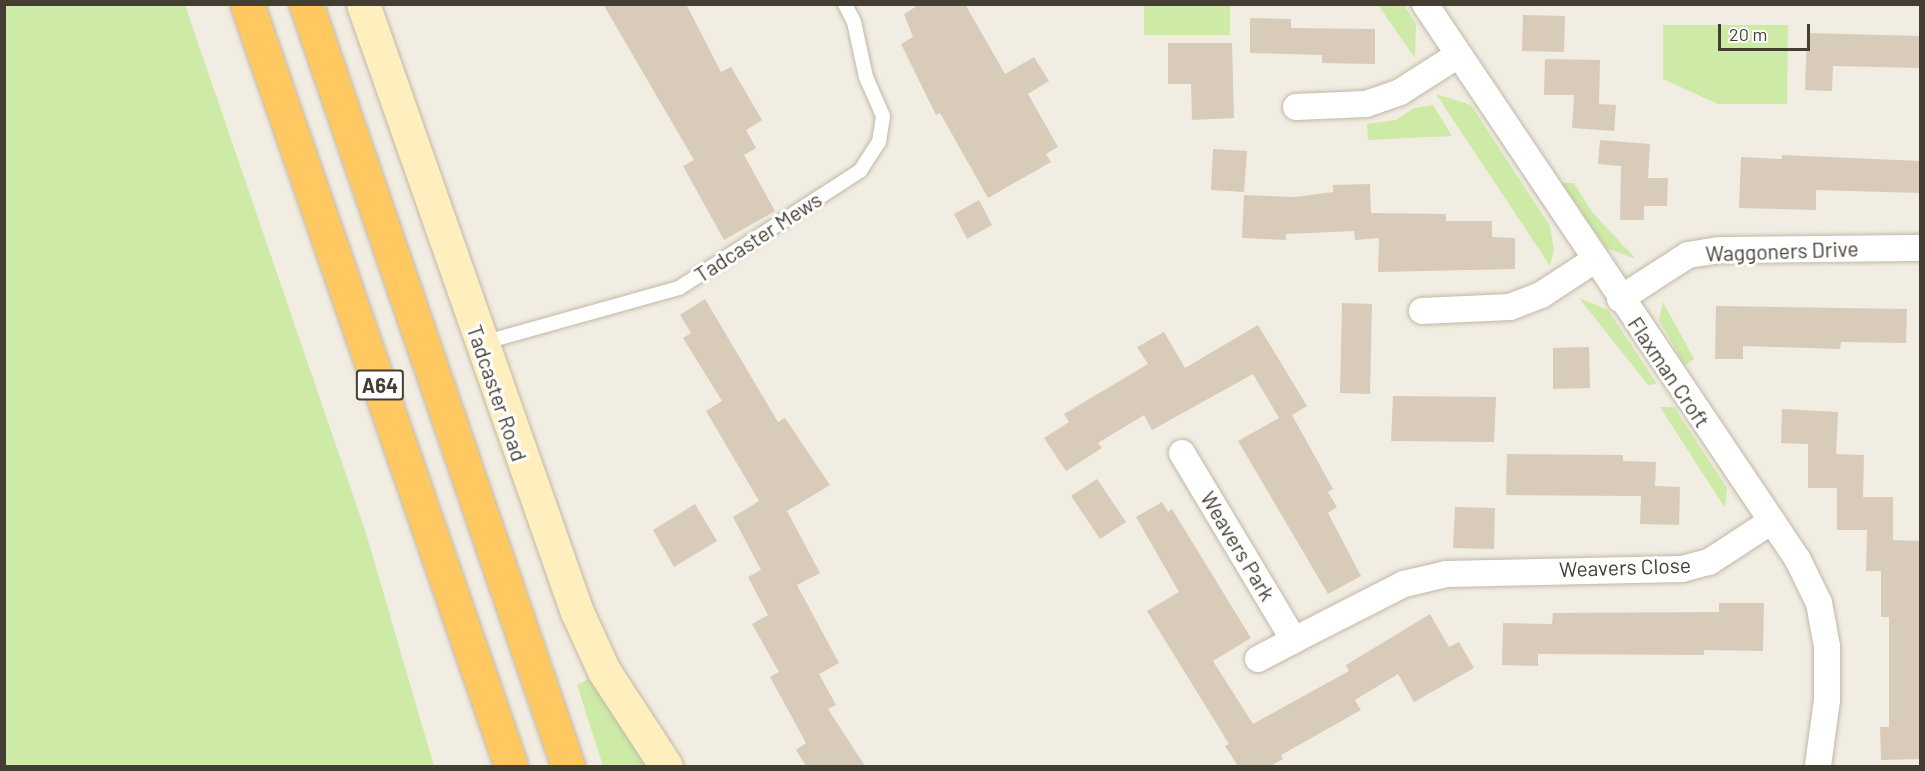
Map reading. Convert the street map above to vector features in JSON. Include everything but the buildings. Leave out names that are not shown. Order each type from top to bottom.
[{"type":"highway","name":"A64","points":[[247,4],[511,766]]},
{"type":"highway","name":"A64","points":[[306,4],[568,766]]},
{"type":"street","name":"Tadcaster Road","points":[[363,4],[480,344],[577,612],[604,671],[666,766]]},
{"type":"street","name":"Flaxman Croft","points":[[1425,4],[1593,261],[1772,521],[1819,603],[1827,646],[1827,700],[1818,766]]},
{"type":"street","points":[[1296,107],[1366,104],[1400,92],[1458,55]]},
{"type":"street","name":"Waggoners Drive","points":[[1620,299],[1667,267],[1698,254],[1920,248]]},
{"type":"street","points":[[1422,311],[1510,307],[1541,296],[1593,261]]},
{"type":"street","name":"Weavers Park","points":[[1182,453],[1293,640]]},
{"type":"street","name":"Weavers Close","points":[[1293,640],[1404,584],[1446,574],[1537,570],[1682,569],[1709,562],[1772,521]]},
{"type":"street","points":[[1258,659],[1293,640]]},
{"type":"lane","name":"Tadcaster Mews","points":[[480,344],[679,288],[860,171],[879,142],[883,117],[866,77],[854,22],[845,4]]},
{"type":"green space","points":[[4,5],[185,5],[365,530],[434,766],[5,766]]},
{"type":"green space","points":[[1144,5],[1230,5],[1230,35],[1144,35]]},
{"type":"green space","points":[[1378,5],[1404,5],[1416,24],[1415,58]]},
{"type":"green space","points":[[1663,25],[1788,25],[1787,104],[1718,104],[1663,79]]},
{"type":"green space","points":[[1436,94],[1471,105],[1550,226],[1554,250],[1550,266]]},
{"type":"green space","points":[[1433,105],[1452,136],[1368,140],[1367,124],[1396,120],[1414,108]]},
{"type":"green space","points":[[1562,183],[1574,183],[1592,212],[1636,259],[1606,248]]},
{"type":"green space","points":[[1579,298],[1608,310],[1657,384],[1648,385]]},
{"type":"green space","points":[[1663,302],[1694,359],[1685,366],[1659,320]]},
{"type":"green space","points":[[1660,407],[1674,407],[1727,488],[1725,508]]},
{"type":"green space","points":[[594,676],[646,766],[603,766],[577,685]]}]
